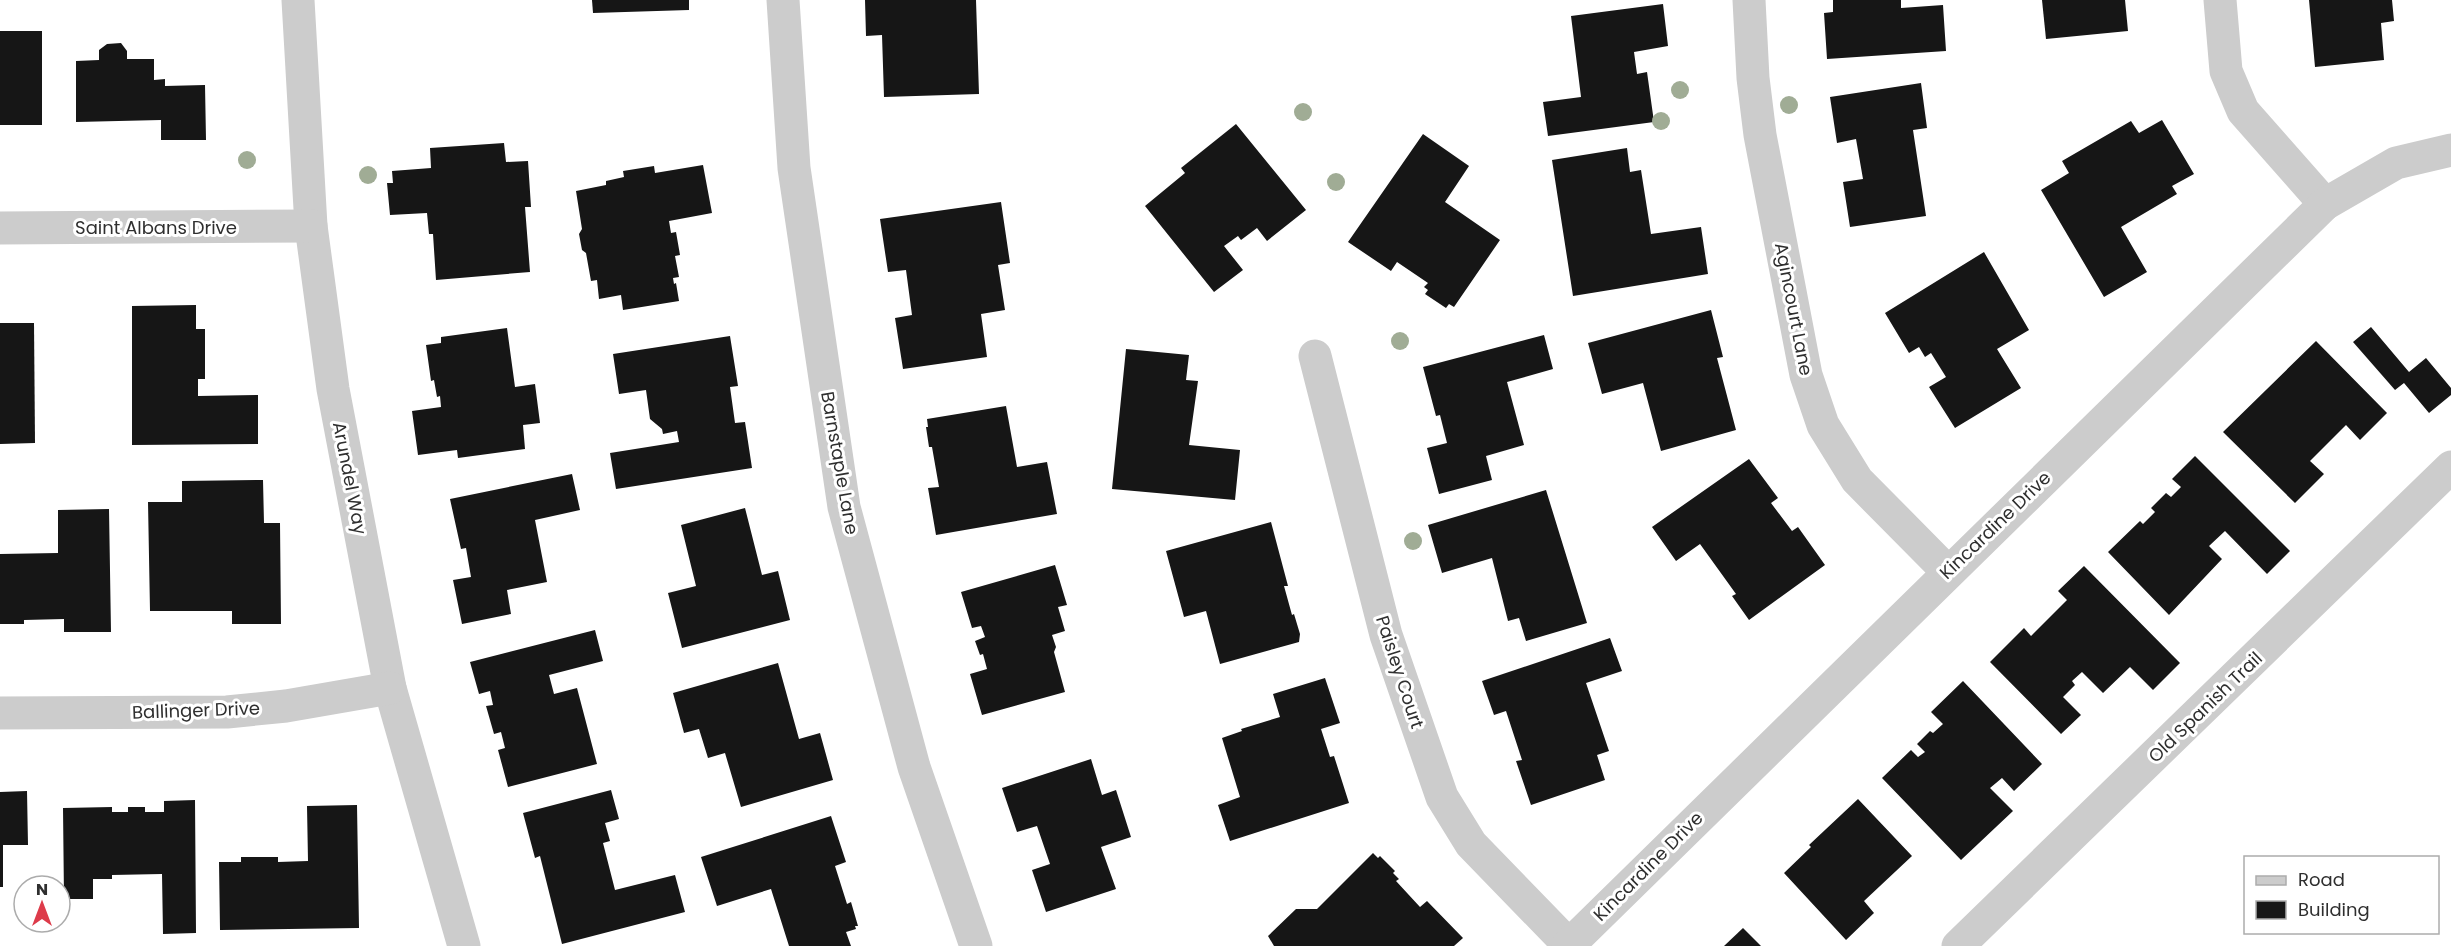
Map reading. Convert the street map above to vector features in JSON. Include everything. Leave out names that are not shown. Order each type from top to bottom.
[{"type":"street","name":"Arundel Way","points":[[298,0],[311,226],[333,389],[390,688],[464,946]]},
{"type":"street","name":"Barnstaple Lane","points":[[783,0],[794,168],[844,507],[914,767],[976,946]]},
{"type":"street","name":"Agincourt Lane","points":[[1749,0],[1753,78],[1760,135],[1806,375],[1823,425],[1857,480],[1947,571]]},
{"type":"street","points":[[2220,0],[2226,70],[2243,111],[2325,204]]},
{"type":"street","name":"Kincardine Drive","points":[[1568,945],[1947,571],[2325,204],[2396,163],[2451,150]]},
{"type":"street","name":"Saint Albans Drive","points":[[0,228],[311,226]]},
{"type":"street","name":"Paisley Court","points":[[1315,356],[1386,635],[1442,797],[1471,844],[1568,945]]},
{"type":"street","name":"Old Spanish Trail","points":[[1958,946],[2451,467]]},
{"type":"street","name":"Ballinger Drive","points":[[0,713],[227,712],[286,706],[390,688]]},
{"type":"building","points":[[592,0],[689,0],[689,10],[593,13]]},
{"type":"building","points":[[865,0],[976,0],[979,94],[884,97],[882,35],[866,36]]},
{"type":"building","points":[[1833,0],[1901,0],[1901,8],[1943,5],[1946,51],[1827,59],[1824,13],[1833,12]]},
{"type":"building","points":[[2042,0],[2125,0],[2128,31],[2046,39]]},
{"type":"building","points":[[2309,0],[2392,0],[2394,21],[2381,23],[2384,60],[2315,67]]},
{"type":"building","points":[[1663,4],[1668,46],[1634,52],[1637,74],[1647,72],[1654,122],[1548,136],[1543,102],[1581,97],[1571,16]]},
{"type":"building","points":[[0,31],[42,31],[42,125],[0,125]]},
{"type":"building","points":[[121,43],[127,51],[127,59],[154,59],[154,80],[165,79],[165,86],[205,85],[206,140],[161,140],[161,120],[76,122],[76,61],[99,60],[99,50],[107,44]]},
{"type":"building","points":[[1921,83],[1927,128],[1913,130],[1926,216],[1850,227],[1843,182],[1863,179],[1856,139],[1837,143],[1830,97]]},
{"type":"building","points":[[2162,120],[2194,174],[2172,186],[2177,194],[2121,227],[2147,272],[2104,297],[2041,190],[2069,173],[2062,161],[2131,121],[2139,133]]},
{"type":"building","points":[[1236,124],[1306,210],[1267,241],[1257,228],[1241,240],[1238,236],[1224,246],[1243,270],[1214,292],[1145,206],[1185,173],[1181,168]]},
{"type":"building","points":[[1423,134],[1469,166],[1445,202],[1500,240],[1454,307],[1449,304],[1446,308],[1425,294],[1428,290],[1424,287],[1428,283],[1397,262],[1391,271],[1348,242]]},
{"type":"building","points":[[504,143],[506,162],[528,161],[531,207],[525,207],[530,272],[436,280],[433,234],[429,234],[427,213],[390,215],[387,183],[393,183],[392,171],[431,168],[430,148]]},
{"type":"building","points":[[1627,148],[1630,172],[1641,170],[1651,234],[1701,227],[1708,274],[1573,296],[1552,160]]},
{"type":"building","points":[[703,165],[712,213],[669,221],[671,233],[676,232],[680,255],[675,256],[679,277],[673,278],[679,301],[623,310],[621,295],[599,299],[597,280],[591,281],[586,253],[582,250],[579,234],[582,229],[576,191],[606,185],[606,181],[624,177],[623,171],[654,166],[655,173]]},
{"type":"building","points":[[1001,202],[1010,263],[998,265],[1005,310],[981,314],[987,357],[903,369],[895,318],[912,315],[906,270],[888,272],[880,219]]},
{"type":"building","points":[[1984,252],[2029,330],[1997,349],[2021,388],[1955,428],[1929,387],[1946,377],[1931,353],[1925,357],[1919,347],[1909,353],[1885,313]]},
{"type":"building","points":[[196,305],[196,329],[205,329],[205,379],[198,379],[198,396],[258,395],[258,444],[132,445],[132,306]]},
{"type":"building","points":[[1711,310],[1723,357],[1717,358],[1736,430],[1661,451],[1643,383],[1602,394],[1588,343]]},
{"type":"building","points":[[0,323],[34,323],[35,443],[0,444]]},
{"type":"building","points":[[2371,327],[2409,372],[2426,358],[2451,388],[2451,395],[2429,413],[2404,383],[2395,390],[2353,342]]},
{"type":"building","points":[[507,328],[515,387],[535,384],[540,423],[523,425],[525,449],[458,458],[457,450],[418,455],[412,411],[441,407],[434,380],[431,381],[426,345],[441,343],[441,337]]},
{"type":"building","points":[[1544,335],[1553,369],[1507,382],[1524,445],[1486,456],[1492,480],[1439,494],[1427,448],[1447,443],[1440,415],[1436,416],[1423,367]]},
{"type":"building","points":[[730,336],[738,386],[730,387],[735,423],[745,422],[752,468],[616,489],[610,453],[679,442],[677,431],[663,434],[662,429],[650,419],[646,390],[619,394],[613,354]]},
{"type":"building","points":[[2316,341],[2387,413],[2360,440],[2346,425],[2310,461],[2324,474],[2295,503],[2223,432]]},
{"type":"building","points":[[1126,349],[1189,355],[1186,380],[1198,381],[1189,445],[1240,450],[1235,500],[1112,489]]},
{"type":"building","points":[[1006,406],[1017,467],[1047,462],[1057,514],[936,535],[928,488],[939,487],[932,447],[929,447],[927,419]]},
{"type":"building","points":[[2195,456],[2290,551],[2267,574],[2225,531],[2209,546],[2222,559],[2169,615],[2108,552],[2140,521],[2143,524],[2155,512],[2151,508],[2166,493],[2171,497],[2181,487],[2172,479]]},
{"type":"building","points":[[1749,459],[1778,498],[1771,503],[1792,531],[1798,527],[1825,565],[1749,620],[1732,596],[1736,594],[1700,544],[1676,561],[1652,527]]},
{"type":"building","points":[[572,474],[580,510],[535,520],[547,582],[507,590],[511,614],[462,624],[453,580],[471,577],[466,548],[461,549],[450,499]]},
{"type":"building","points":[[263,480],[264,523],[280,523],[281,624],[232,624],[232,611],[150,611],[148,502],[182,502],[182,481]]},
{"type":"building","points":[[1546,490],[1587,623],[1526,641],[1519,618],[1508,621],[1492,558],[1442,573],[1428,525]]},
{"type":"building","points":[[745,508],[762,575],[778,571],[790,620],[682,648],[668,593],[696,586],[681,525]]},
{"type":"building","points":[[109,509],[111,632],[64,632],[64,619],[24,620],[24,624],[0,624],[0,554],[58,553],[58,510]]},
{"type":"building","points":[[1271,522],[1288,586],[1284,586],[1300,634],[1299,642],[1220,664],[1206,611],[1184,617],[1166,551]]},
{"type":"building","points":[[1055,565],[1067,605],[1058,607],[1065,631],[1052,635],[1056,647],[1054,652],[1065,692],[982,715],[970,674],[987,669],[983,654],[980,655],[975,641],[985,637],[981,626],[972,628],[961,592]]},
{"type":"building","points":[[2084,566],[2180,663],[2153,690],[2130,667],[2103,693],[2082,672],[2072,681],[2075,685],[2063,697],[2081,715],[2061,734],[1990,662],[2024,628],[2031,636],[2067,600],[2058,591]]},
{"type":"building","points":[[595,630],[603,661],[549,675],[554,694],[577,688],[597,764],[508,787],[498,750],[505,748],[501,732],[494,734],[486,706],[493,705],[490,691],[479,694],[470,662]]},
{"type":"building","points":[[1610,638],[1622,671],[1586,683],[1609,751],[1597,755],[1605,780],[1531,805],[1516,761],[1522,760],[1506,711],[1494,715],[1482,681]]},
{"type":"building","points":[[778,663],[799,739],[820,733],[833,780],[741,807],[725,753],[708,758],[699,729],[684,733],[673,693]]},
{"type":"building","points":[[1325,678],[1340,723],[1321,729],[1330,757],[1334,756],[1349,803],[1230,841],[1218,805],[1240,797],[1222,738],[1242,731],[1241,729],[1280,717],[1273,694]]},
{"type":"building","points":[[1963,681],[2042,764],[2014,791],[2002,778],[1990,788],[2013,811],[1961,860],[1882,778],[1911,750],[1918,757],[1925,752],[1917,744],[1930,731],[1933,733],[1943,724],[1931,712]]},
{"type":"building","points":[[1091,759],[1102,795],[1116,790],[1131,837],[1101,847],[1116,889],[1046,912],[1032,870],[1050,864],[1037,826],[1017,832],[1002,788]]},
{"type":"building","points":[[611,790],[619,819],[605,823],[610,841],[603,843],[615,890],[675,875],[685,912],[562,944],[540,856],[535,858],[523,813]]},
{"type":"building","points":[[27,791],[28,845],[3,845],[3,887],[0,887],[0,792]]},
{"type":"building","points":[[1858,799],[1912,856],[1864,901],[1874,913],[1846,940],[1784,873],[1811,847],[1809,845]]},
{"type":"building","points":[[195,800],[196,933],[163,934],[162,874],[112,875],[112,879],[93,879],[93,899],[72,899],[72,874],[64,874],[63,808],[112,807],[112,812],[128,812],[128,807],[145,807],[145,812],[164,812],[164,801]]},
{"type":"building","points":[[357,805],[359,928],[220,930],[219,862],[241,862],[241,857],[278,857],[278,862],[308,861],[307,806]]},
{"type":"building","points":[[831,816],[846,862],[835,866],[847,904],[851,902],[858,926],[846,932],[851,946],[789,946],[771,889],[717,906],[701,857]]},
{"type":"building","points":[[1373,853],[1378,858],[1380,856],[1395,871],[1393,873],[1399,879],[1396,881],[1420,907],[1427,901],[1463,938],[1454,946],[1274,946],[1268,936],[1296,909],[1317,909]]},
{"type":"building","points":[[1743,928],[1761,946],[1724,946]]}]
